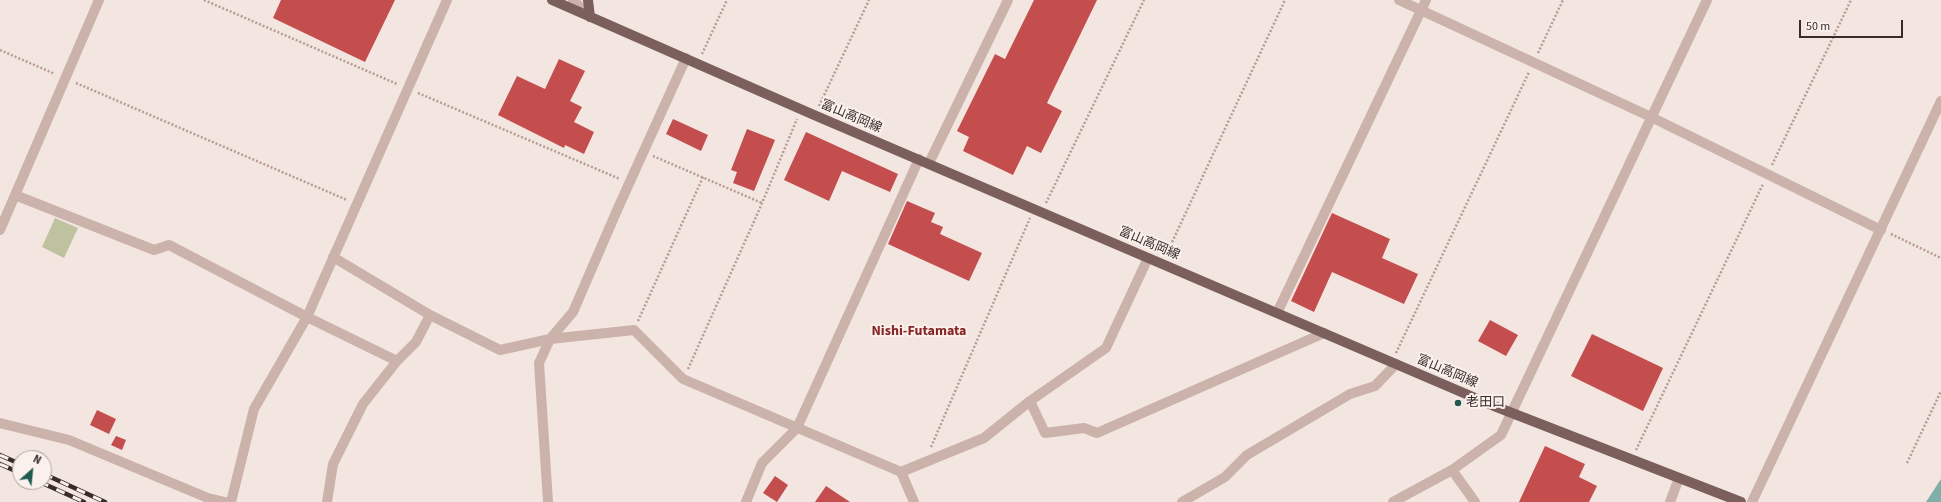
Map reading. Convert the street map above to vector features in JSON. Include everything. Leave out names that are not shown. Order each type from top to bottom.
[{"type":"main road","name":"富山高岡線","points":[[552,0],[814,115],[930,163],[1148,258],[1512,413],[1741,502]]},
{"type":"main road","points":[[588,0],[590,17]]},
{"type":"street","points":[[0,230],[99,0]]},
{"type":"street","points":[[231,502],[254,409],[307,317],[447,0]]},
{"type":"street","points":[[573,0],[590,17]]},
{"type":"street","points":[[930,163],[1008,0]]},
{"type":"street","points":[[1399,0],[1651,117],[1881,230]]},
{"type":"street","points":[[1277,313],[1426,0]]},
{"type":"street","points":[[1393,502],[1452,470],[1501,435],[1707,0]]},
{"type":"street","points":[[548,502],[539,363],[550,339],[573,312],[686,58]]},
{"type":"street","points":[[1752,502],[1941,101]]},
{"type":"street","points":[[746,502],[762,463],[797,428],[919,159]]},
{"type":"street","points":[[15,195],[154,250],[169,245],[307,317],[397,361]]},
{"type":"street","points":[[333,257],[430,315],[500,350],[550,339],[634,330],[683,379],[901,472],[914,502]]},
{"type":"street","points":[[901,472],[984,438],[1030,401],[1106,348],[1148,258]]},
{"type":"street","points":[[327,502],[333,464],[363,404],[397,361],[416,342],[430,315]]},
{"type":"street","points":[[1030,401],[1045,433],[1084,428],[1097,433],[1324,333]]},
{"type":"street","points":[[1185,501],[1225,477],[1247,455],[1350,394],[1375,386],[1394,363]]},
{"type":"street","points":[[0,423],[69,440],[208,498],[225,502]]},
{"type":"street","points":[[1452,470],[1475,502]]},
{"type":"street","points":[[1670,502],[1679,478]]},
{"type":"path","points":[[697,63],[727,0]]},
{"type":"path","points":[[814,115],[869,0]]},
{"type":"path","points":[[924,463],[1038,210],[1144,0]]},
{"type":"path","points":[[1163,264],[1285,0]]},
{"type":"path","points":[[1394,363],[1563,0]]},
{"type":"path","points":[[1631,459],[1851,0]]},
{"type":"path","points":[[0,50],[356,204]]},
{"type":"path","points":[[683,379],[762,203],[801,109]]},
{"type":"path","points":[[644,151],[762,203]]},
{"type":"path","points":[[634,330],[703,178]]},
{"type":"path","points":[[1881,230],[1941,258]]},
{"type":"path","points":[[1907,463],[1941,391]]},
{"type":"green space","points":[[55,218],[78,228],[64,258],[42,247]]},
{"type":"water","points":[[1941,479],[1941,502],[1926,502]]},
{"type":"building","points":[[281,0],[395,0],[365,62],[273,18]]},
{"type":"building","points":[[1034,0],[1097,0],[1047,103],[1062,111],[1041,153],[1027,146],[1013,175],[963,151],[969,137],[957,131],[995,54],[1005,59]]},
{"type":"building","points":[[559,59],[585,71],[570,101],[582,107],[574,122],[594,132],[584,154],[565,145],[564,148],[498,115],[517,76],[545,89]]},
{"type":"building","points":[[673,119],[708,135],[701,151],[666,134]]},
{"type":"building","points":[[747,129],[775,140],[754,191],[733,183],[737,172],[731,170]]},
{"type":"building","points":[[806,132],[898,174],[890,192],[842,171],[829,201],[784,180]]},
{"type":"building","points":[[907,201],[935,213],[931,222],[943,227],[940,234],[982,253],[969,281],[888,244]]},
{"type":"building","points":[[1332,213],[1390,239],[1382,258],[1418,274],[1404,304],[1332,272],[1314,312],[1291,301]]},
{"type":"building","points":[[1490,320],[1518,335],[1506,356],[1478,341]]},
{"type":"building","points":[[1592,334],[1663,368],[1643,411],[1571,376]]},
{"type":"building","points":[[97,410],[116,419],[109,434],[90,425]]},
{"type":"building","points":[[116,436],[126,440],[122,450],[111,445]]},
{"type":"building","points":[[1545,446],[1585,464],[1579,477],[1597,486],[1589,502],[1519,502]]},
{"type":"building","points":[[775,476],[788,485],[777,502],[763,493]]},
{"type":"building","points":[[826,486],[850,502],[815,502]]},
{"type":"railway","points":[[0,455],[12,460]]},
{"type":"railway","points":[[0,464],[12,469]]},
{"type":"railway","points":[[52,478],[105,502]]},
{"type":"railway","points":[[52,487],[84,502]]},
{"type":"place","name":"老田口","points":[[1458,403]]},
{"type":"district","name":"Nishi-Futamata","points":[[919,332]]}]
